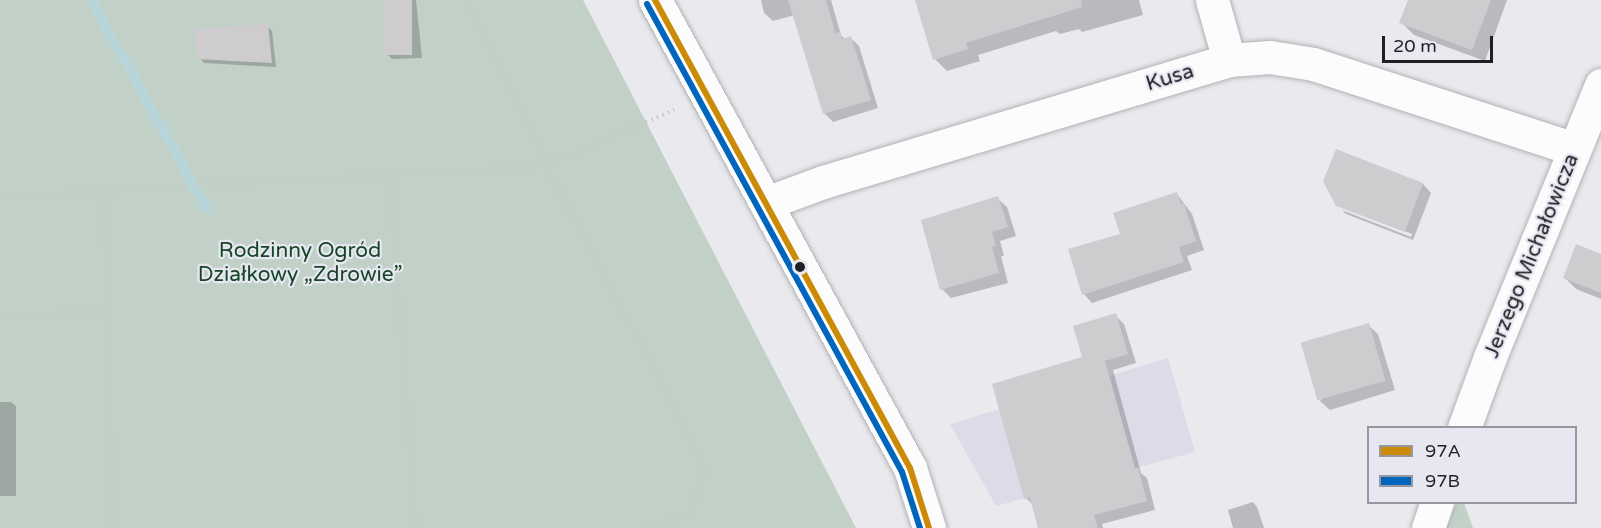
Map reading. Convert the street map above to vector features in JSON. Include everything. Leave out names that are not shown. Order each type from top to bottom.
[{"type":"street","points":[[655,0],[909,468],[929,528]]},
{"type":"street","points":[[1212,0],[1229,60]]},
{"type":"street","name":"Kusa","points":[[766,202],[823,182],[1229,60],[1270,57],[1313,64],[1575,149]]},
{"type":"street","name":"Jerzego Michałowicza","points":[[1465,426],[1490,357],[1601,85]]},
{"type":"street","points":[[1428,528],[1436,504]]},
{"type":"path","points":[[467,0],[547,166],[705,469],[690,515],[640,528]]},
{"type":"path","points":[[0,197],[547,166],[647,122]]},
{"type":"path","points":[[390,176],[415,528]]},
{"type":"path","points":[[104,192],[113,528]]},
{"type":"path","points":[[0,315],[107,312]]},
{"type":"shaded area","points":[[1168,358],[1195,452],[996,506],[950,424]]},
{"type":"green space","name":"Rodzinny Ogród Działkowy „Zdrowie”","points":[[0,0],[583,0],[856,528],[0,528]]},
{"type":"green space","points":[[1456,504],[1464,504],[1473,528],[1446,528]]},
{"type":"building","points":[[383,0],[412,0],[412,55],[383,55]]},
{"type":"building","points":[[788,0],[826,0],[835,33],[840,32],[842,39],[851,36],[871,100],[823,114]]},
{"type":"building","points":[[915,0],[1081,0],[1082,7],[966,43],[968,49],[933,60]]},
{"type":"building","points":[[1408,0],[1491,0],[1472,50],[1399,23]]},
{"type":"building","points":[[268,24],[272,63],[198,59],[194,29]]},
{"type":"building","points":[[1336,149],[1423,183],[1405,232],[1336,206],[1323,181]]},
{"type":"building","points":[[1177,192],[1181,204],[1184,203],[1196,241],[1179,247],[1184,262],[1082,295],[1068,249],[1120,234],[1113,213]]},
{"type":"building","points":[[998,196],[1008,227],[992,232],[996,246],[992,247],[999,273],[940,290],[921,220]]},
{"type":"building","points":[[1576,244],[1601,254],[1601,293],[1563,278]]},
{"type":"building","points":[[1116,313],[1128,354],[1105,361],[1135,468],[1138,468],[1147,501],[1094,515],[1098,528],[1038,528],[1030,498],[1024,499],[992,384],[1082,357],[1073,326]]},
{"type":"building","points":[[1369,323],[1386,381],[1317,400],[1301,343]]},
{"type":"waterway","points":[[91,0],[207,209]]},
{"type":"transit line","name":"97A","points":[[655,0],[910,468],[929,528]]},
{"type":"transit line","name":"97B","points":[[647,4],[902,472],[920,528]]}]
